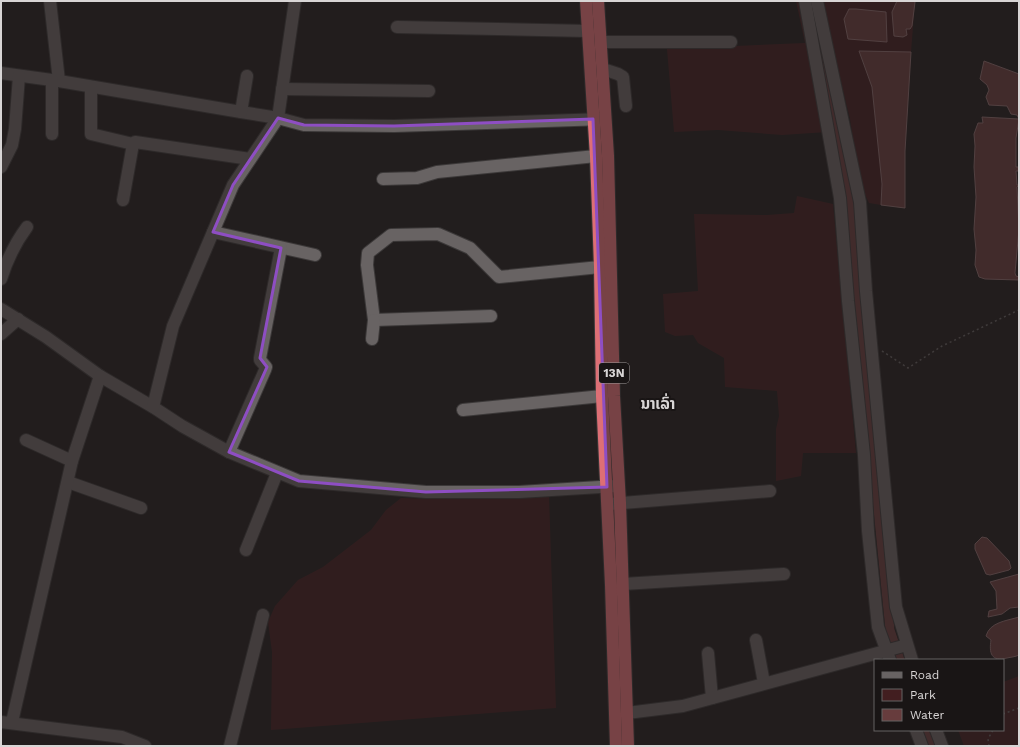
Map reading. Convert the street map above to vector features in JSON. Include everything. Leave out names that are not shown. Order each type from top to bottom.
[{"type":"highway","name":"13N","points":[[586,1],[599,119],[609,180],[614,396],[613,486]]},
{"type":"highway","name":"13N","points":[[598,1],[603,69],[596,156],[600,266],[602,396],[614,504],[616,746]]},
{"type":"highway","name":"13N","points":[[614,504],[623,584],[628,746]]},
{"type":"street","points":[[50,1],[56,81],[52,134]]},
{"type":"street","points":[[153,407],[173,326],[233,185],[278,118],[295,1]]},
{"type":"street","points":[[805,1],[840,198],[854,367],[864,455],[868,531],[878,627],[896,650],[910,659]]},
{"type":"street","points":[[817,1],[860,202],[871,343],[896,606],[896,650]]},
{"type":"street","points":[[397,26],[588,30]]},
{"type":"street","points":[[601,42],[731,42]]},
{"type":"street","points":[[603,69],[623,77],[626,106]]},
{"type":"street","points":[[1,73],[278,118],[304,126],[386,126],[599,119]]},
{"type":"street","points":[[1,167],[12,145],[15,129],[19,76]]},
{"type":"street","points":[[241,112],[247,76]]},
{"type":"street","points":[[91,87],[91,134],[133,144],[138,142],[250,159]]},
{"type":"street","points":[[282,89],[429,92]]},
{"type":"street","points":[[123,200],[133,144]]},
{"type":"street","points":[[383,179],[417,178],[437,172],[596,156]]},
{"type":"street","points":[[1,279],[17,241],[27,227]]},
{"type":"street","points":[[213,232],[315,255]]},
{"type":"street","points":[[372,339],[374,320],[367,265],[368,253],[392,235],[438,234],[470,248],[499,277],[600,266]]},
{"type":"street","points":[[230,452],[266,367],[260,358],[281,248]]},
{"type":"street","points":[[848,301],[867,298]]},
{"type":"street","points":[[1,309],[46,337],[100,376],[182,426],[230,452],[299,481],[426,492],[519,492],[613,486]]},
{"type":"street","points":[[374,320],[491,316]]},
{"type":"street","points":[[1,334],[18,319]]},
{"type":"street","points":[[100,376],[72,461],[68,482],[6,722],[122,737],[145,746]]},
{"type":"street","points":[[464,410],[602,396]]},
{"type":"street","points":[[26,440],[72,461]]},
{"type":"street","points":[[246,550],[277,473]]},
{"type":"street","points":[[68,482],[141,508]]},
{"type":"street","points":[[614,504],[770,491]]},
{"type":"street","points":[[623,584],[784,574]]},
{"type":"street","points":[[230,746],[263,615]]},
{"type":"street","points":[[756,640],[764,683]]},
{"type":"street","points":[[627,713],[682,706],[764,683],[896,650]]},
{"type":"street","points":[[708,653],[712,698]]},
{"type":"street","points":[[916,731],[922,746]]},
{"type":"street","points":[[936,731],[942,746]]},
{"type":"path","points":[[871,343],[908,368],[942,346],[1019,310]]},
{"type":"path","points":[[1004,714],[1019,708]]},
{"type":"path","points":[[989,746],[988,739],[993,731]]},
{"type":"highlighted area","points":[[278,118],[304,125],[394,126],[593,119],[607,487],[426,492],[299,481],[229,452],[267,367],[260,358],[281,248],[213,232],[233,185]]},
{"type":"green space","points":[[796,1],[802,1],[827,132],[782,135],[718,130],[674,132],[667,49],[805,43]]},
{"type":"green space","points":[[824,1],[915,1],[911,52],[859,52],[872,87],[882,184],[881,205],[869,203],[860,184],[850,119],[828,29]]},
{"type":"green space","points":[[797,196],[833,204],[856,453],[803,453],[801,476],[776,481],[776,429],[779,416],[777,391],[725,387],[724,358],[698,343],[693,335],[675,336],[665,332],[663,294],[698,291],[694,214],[767,215],[794,213]]},
{"type":"green space","points":[[549,495],[556,708],[271,730],[272,652],[268,622],[275,606],[298,580],[323,567],[371,530],[386,510],[401,498],[420,499]]},
{"type":"green space","points":[[1019,676],[1019,746],[964,746],[958,731],[1004,731],[1004,682]]},
{"type":"water","points":[[897,1],[915,1],[912,26],[910,29],[906,29],[907,35],[903,37],[894,36],[892,12]]},
{"type":"water","points":[[849,9],[886,12],[887,42],[848,39],[844,19]]},
{"type":"water","points":[[859,51],[911,52],[905,151],[905,208],[881,205],[882,184],[872,87]]},
{"type":"water","points":[[984,61],[1019,74],[1019,119],[1017,115],[1011,114],[1007,106],[989,105],[986,97],[989,90],[987,85],[980,79]]},
{"type":"water","points":[[982,117],[1019,119],[1016,138],[1016,167],[1019,167],[1019,171],[1016,171],[1017,185],[1019,185],[1017,187],[1019,229],[1015,273],[1016,276],[1019,277],[1019,280],[985,279],[979,277],[975,265],[976,250],[974,229],[976,197],[974,134],[978,123],[983,123]]},
{"type":"water","points":[[982,537],[987,538],[1009,561],[1011,568],[1009,570],[990,575],[986,574],[975,549],[975,544]]},
{"type":"water","points":[[1019,574],[1019,607],[1010,608],[1002,614],[988,617],[989,611],[997,609],[996,591],[990,582]]},
{"type":"water","points":[[1019,617],[1019,655],[997,659],[992,655],[990,649],[991,640],[986,636],[988,631],[999,623]]},
{"type":"waterway","points":[[819,44],[851,203],[856,288],[890,630],[900,659]]},
{"type":"waterway","points":[[926,731],[932,746]]},
{"type":"district","name":"ນາເລົ່າ","points":[[658,404]]}]
